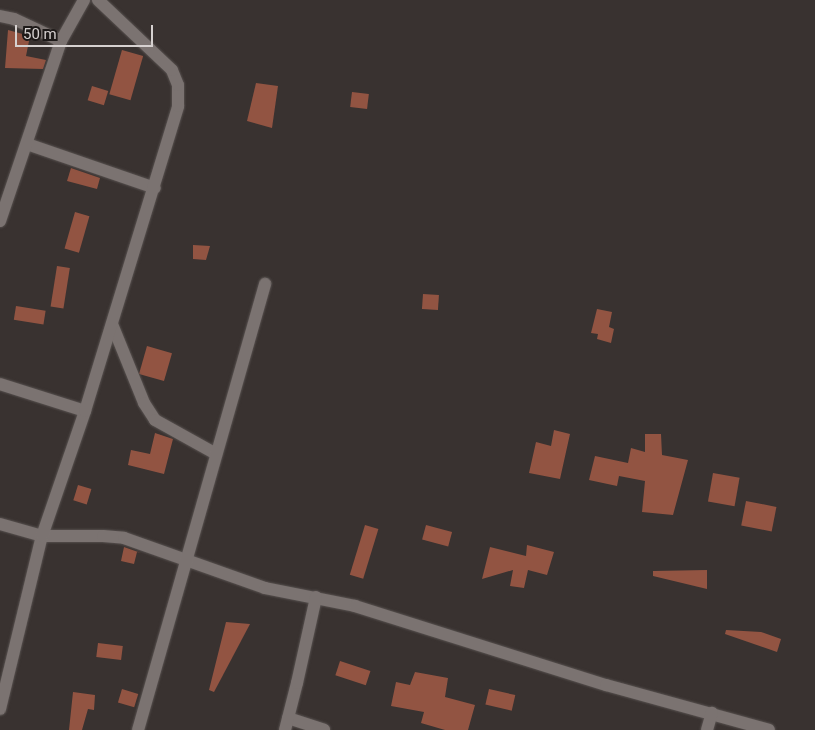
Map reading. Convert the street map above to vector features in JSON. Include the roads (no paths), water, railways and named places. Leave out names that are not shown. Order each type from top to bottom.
[{"type":"street","points":[[0,221],[61,41],[84,0]]},
{"type":"street","points":[[0,709],[4,674],[42,536],[85,411],[155,188],[178,106],[178,86],[172,70],[98,0]]},
{"type":"street","points":[[0,16],[14,19],[61,41]]},
{"type":"street","points":[[27,144],[155,188]]},
{"type":"street","points":[[138,730],[185,559],[265,284]]},
{"type":"street","points":[[112,324],[144,403],[155,420],[216,454]]},
{"type":"street","points":[[0,384],[85,411]]},
{"type":"street","points":[[0,524],[42,536],[112,536],[185,559],[265,588],[355,606],[606,684],[769,730]]},
{"type":"street","points":[[316,597],[286,724],[324,730]]},
{"type":"street","points":[[707,730],[712,713]]}]
